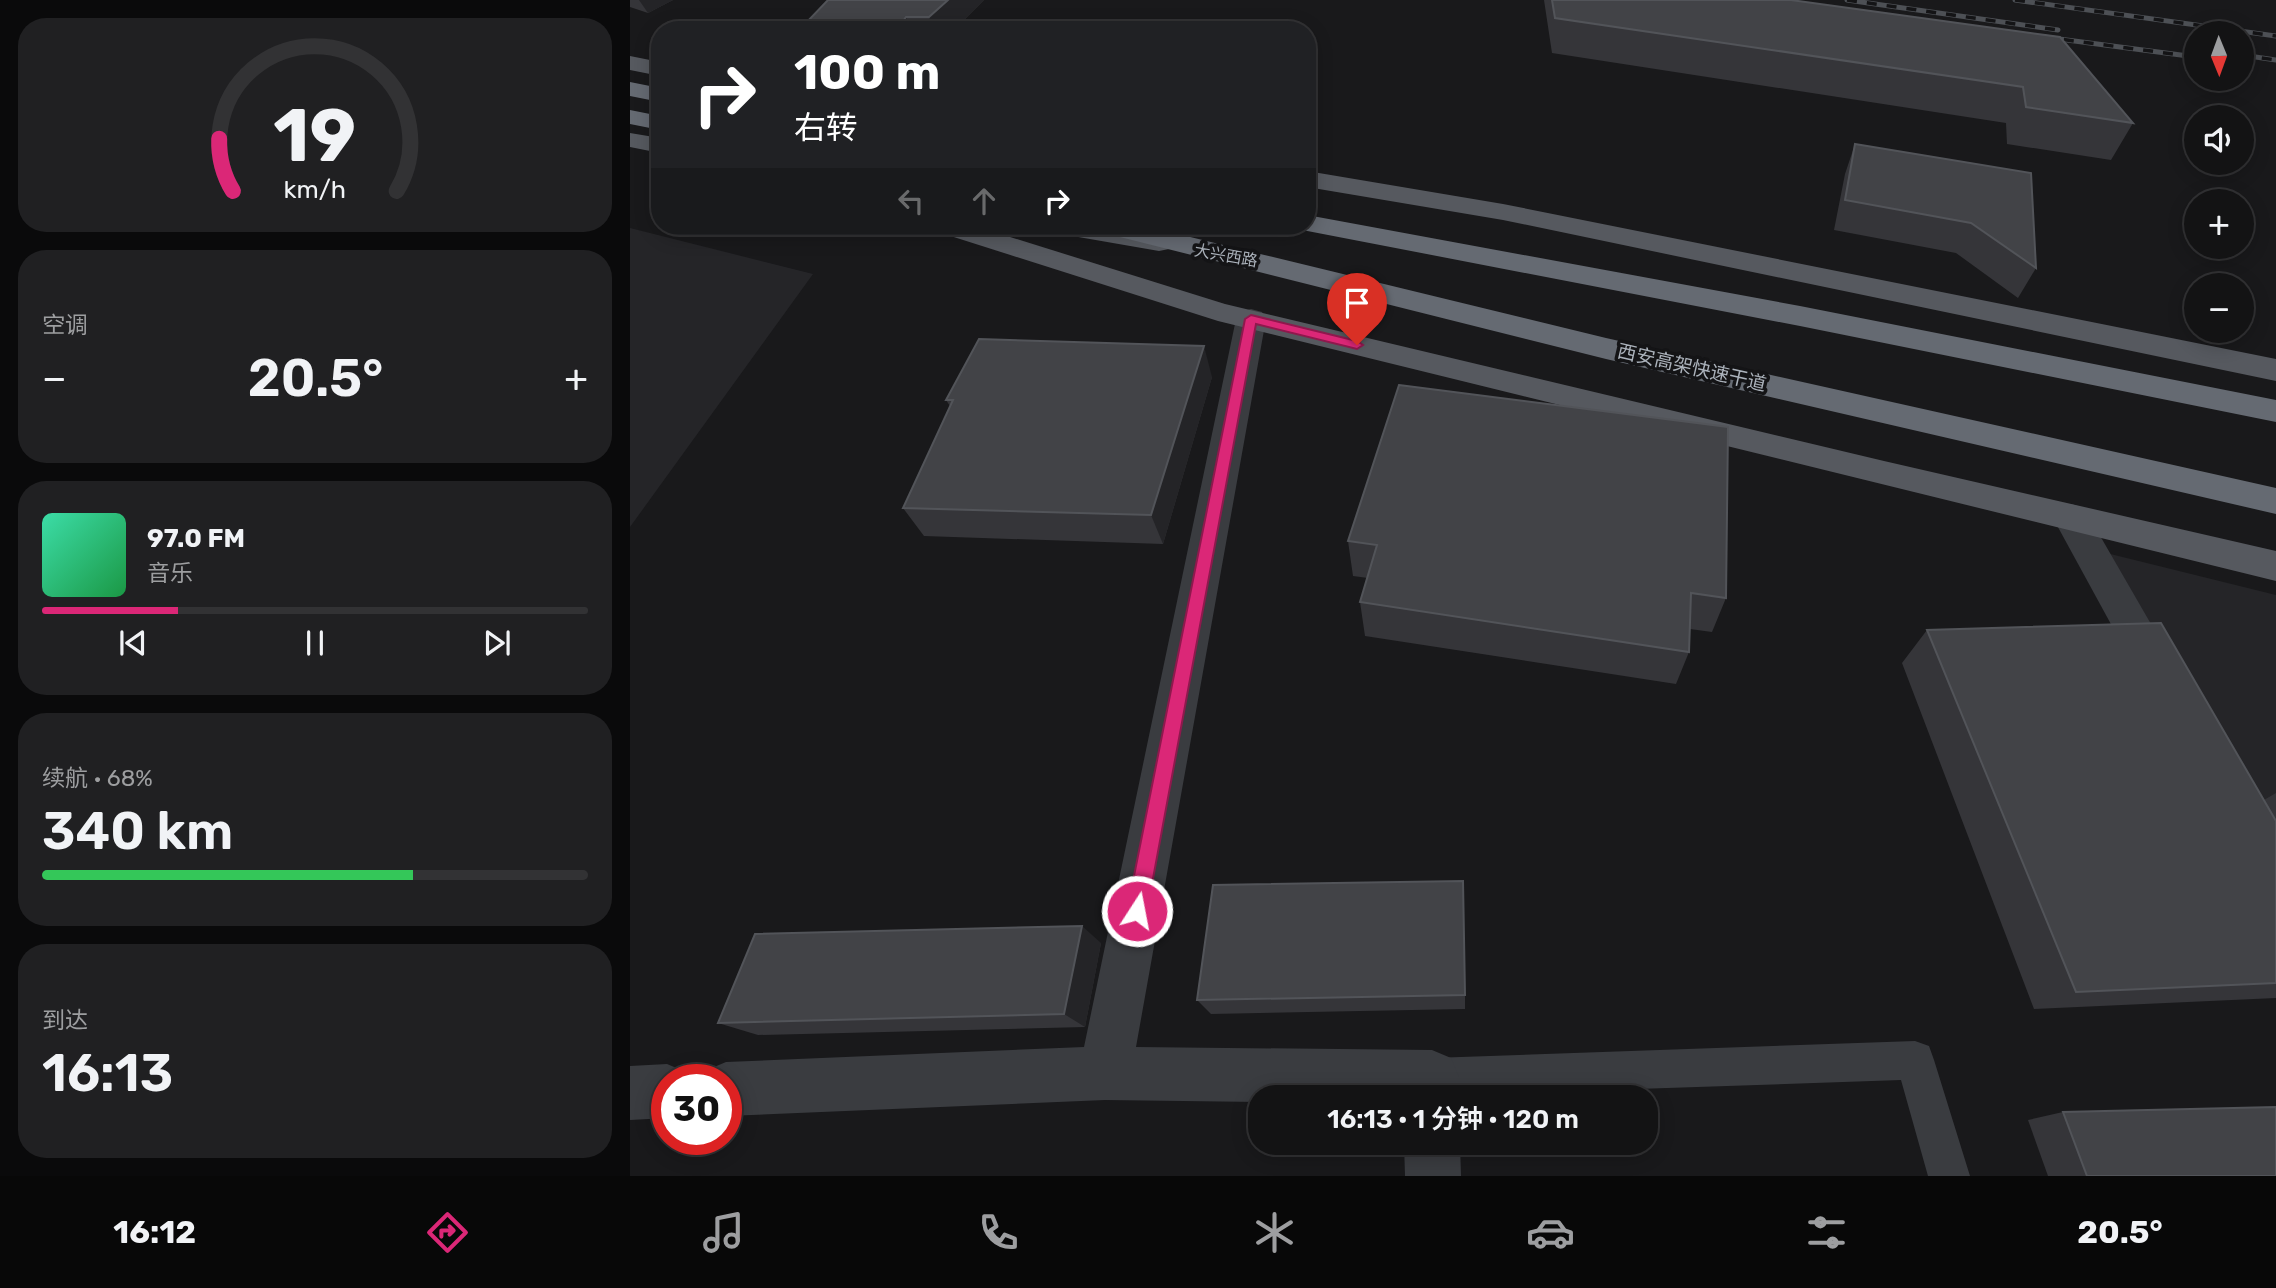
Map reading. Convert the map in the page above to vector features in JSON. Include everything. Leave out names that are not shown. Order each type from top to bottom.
[{"type":"highway","points":[[630,89],[651,93]]},
{"type":"highway","points":[[630,117],[651,122]]},
{"type":"highway","points":[[1316,225],[1827,321],[2276,411]]},
{"type":"highway","name":"西安高架快速干道","points":[[1149,235],[1675,365],[2095,456],[2276,501]]},
{"type":"main road","points":[[630,63],[651,67]]},
{"type":"main road","points":[[630,140],[651,144]]},
{"type":"main road","points":[[1316,181],[1517,215],[2276,370]]},
{"type":"main road","points":[[976,235],[1218,312],[2276,566]]},
{"type":"main road","name":"大兴西路","points":[[1112,235],[1267,262]]},
{"type":"street","points":[[1105,1073],[1251,319]]},
{"type":"street","points":[[2071,518],[2177,707]]},
{"type":"street","points":[[742,1088],[1105,1073],[1385,1085]]},
{"type":"street","points":[[630,1093],[651,1092]]},
{"type":"street","points":[[1432,1155],[1433,1176]]},
{"type":"lane","points":[[1468,1085],[1915,1060],[1949,1176]]},
{"type":"shaded area","points":[[630,228],[813,274],[630,527]]},
{"type":"shaded area","points":[[2070,544],[2276,595],[2276,934]]},
{"type":"building","points":[[828,0],[948,0],[929,17],[906,17],[903,21],[808,21]]},
{"type":"building","points":[[1552,0],[1791,0],[2060,37],[2133,123],[2026,107],[2023,87],[1555,18]]},
{"type":"building","points":[[1855,144],[2031,173],[2036,268],[1971,223],[1845,200]]},
{"type":"building","points":[[979,339],[1204,346],[1151,515],[903,508],[953,400],[946,400]]},
{"type":"building","points":[[1399,385],[1728,427],[1726,598],[1691,593],[1689,652],[1360,602],[1377,545],[1348,541]]},
{"type":"building","points":[[2161,623],[2276,821],[2276,983],[2076,992],[1927,630]]},
{"type":"building","points":[[1463,881],[1465,995],[1197,1000],[1213,885]]},
{"type":"building","points":[[1082,926],[1064,1014],[718,1023],[755,934]]},
{"type":"building","points":[[2276,1107],[2276,1176],[2087,1176],[2063,1112]]},
{"type":"railway","points":[[1847,0],[2058,30]]},
{"type":"railway","points":[[2015,0],[2276,36]]},
{"type":"railway","points":[[2044,37],[2184,55]]},
{"type":"railway","points":[[2254,57],[2276,60]]},
{"type":"route","points":[[1137,911],[1251,319],[1357,345]]}]
